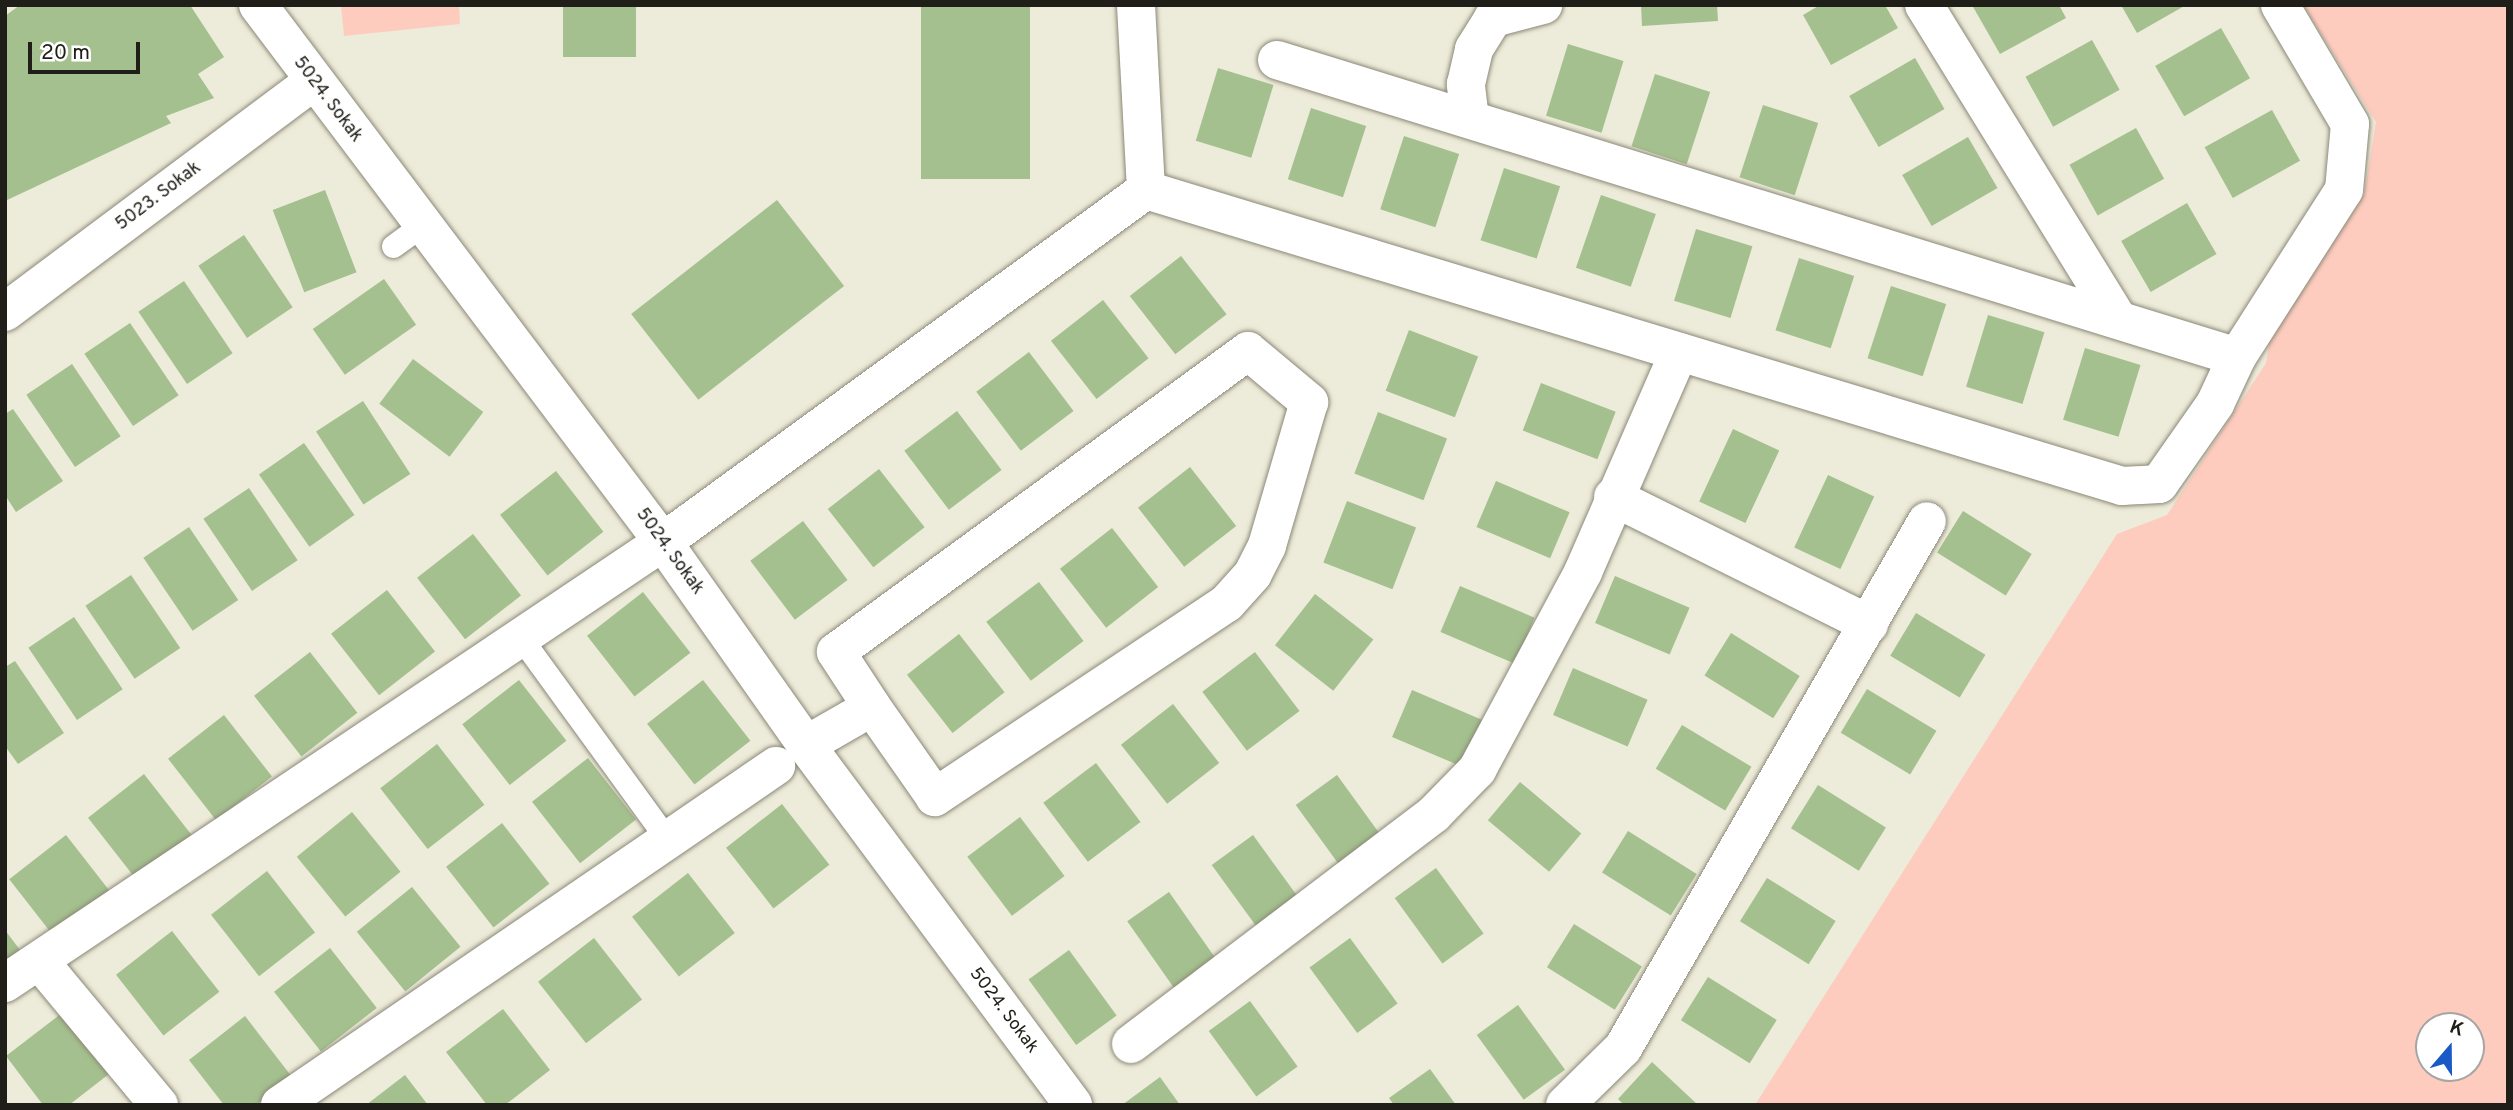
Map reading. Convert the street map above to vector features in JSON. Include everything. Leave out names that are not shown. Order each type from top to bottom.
[{"type":"street","name":"5024. Sokak","points":[[258,5],[312,82],[408,235],[663,542],[791,756],[1073,1105]]},
{"type":"street","points":[[1136,5],[1146,190]]},
{"type":"street","points":[[1470,119],[1466,84],[1471,60],[1493,18],[1543,5]]},
{"type":"street","points":[[1924,5],[2118,319]]},
{"type":"street","points":[[1146,190],[2122,486],[2160,484],[2215,404],[2237,357],[2344,190],[2350,124],[2280,5]]},
{"type":"street","points":[[1276,60],[2237,357]]},
{"type":"street","name":"5023. Sokak","points":[[5,312],[312,82]]},
{"type":"street","points":[[5,983],[41,963],[663,542],[1146,190]]},
{"type":"street","points":[[1248,351],[1309,402],[1267,546],[1253,574],[1227,603],[935,797],[872,707],[836,652],[1248,351]]},
{"type":"street","points":[[1131,1044],[1434,814],[1477,770],[1583,572],[1613,497],[1679,352]]},
{"type":"street","points":[[1613,497],[1869,624]]},
{"type":"street","points":[[1565,1105],[1623,1048],[1927,521]]},
{"type":"street","points":[[280,1105],[667,839],[791,756],[872,707]]},
{"type":"street","points":[[41,963],[159,1105]]},
{"type":"lane","points":[[521,638],[667,839]]},
{"type":"shaded area","points":[[341,5],[459,5],[460,24],[344,36]]},
{"type":"shaded area","points":[[2303,5],[2508,5],[2508,1105],[1755,1105],[2117,534],[2167,515],[2266,363],[2271,332],[2364,195],[2376,122]]},
{"type":"building","points":[[20,5],[190,5],[224,57],[198,74],[214,98],[166,116],[171,123],[5,201],[5,16]]},
{"type":"building","points":[[563,5],[636,5],[636,57],[563,57]]},
{"type":"building","points":[[921,5],[1030,5],[1030,179],[921,179]]},
{"type":"building","points":[[1641,5],[1717,5],[1718,21],[1642,26]]},
{"type":"building","points":[[1820,5],[1885,5],[1898,28],[1831,65],[1803,15]]},
{"type":"building","points":[[1972,5],[2059,5],[2066,18],[2000,54]]},
{"type":"building","points":[[2121,5],[2186,5],[2137,33]]},
{"type":"building","points":[[2221,28],[2250,78],[2184,116],[2155,66]]},
{"type":"building","points":[[2092,40],[2120,90],[2053,127],[2026,77]]},
{"type":"building","points":[[1568,44],[1623,61],[1602,133],[1546,116]]},
{"type":"building","points":[[1915,58],[1944,109],[1879,147],[1849,96]]},
{"type":"building","points":[[1218,68],[1273,85],[1251,158],[1196,141]]},
{"type":"building","points":[[1655,74],[1710,92],[1687,164],[1632,146]]},
{"type":"building","points":[[1763,105],[1818,123],[1795,195],[1740,177]]},
{"type":"building","points":[[1311,108],[1366,126],[1343,197],[1288,179]]},
{"type":"building","points":[[2272,110],[2300,161],[2233,198],[2205,147]]},
{"type":"building","points":[[2136,128],[2164,179],[2098,216],[2070,165]]},
{"type":"building","points":[[1404,136],[1459,154],[1435,227],[1380,209]]},
{"type":"building","points":[[1968,137],[1998,188],[1932,226],[1902,175]]},
{"type":"building","points":[[1504,168],[1560,186],[1537,259],[1481,240]]},
{"type":"building","points":[[325,190],[357,272],[304,292],[273,210]]},
{"type":"building","points":[[1601,195],[1656,214],[1631,287],[1576,268]]},
{"type":"building","points":[[777,200],[844,286],[698,400],[631,314]]},
{"type":"building","points":[[2187,203],[2216,254],[2151,292],[2121,241]]},
{"type":"building","points":[[1696,229],[1752,246],[1730,318],[1674,301]]},
{"type":"building","points":[[244,235],[293,307],[247,338],[198,266]]},
{"type":"building","points":[[1181,256],[1227,314],[1175,354],[1130,296]]},
{"type":"building","points":[[1799,258],[1854,276],[1831,348],[1776,330]]},
{"type":"building","points":[[384,279],[416,325],[345,375],[313,329]]},
{"type":"building","points":[[184,281],[233,353],[187,384],[138,312]]},
{"type":"building","points":[[1891,286],[1946,304],[1923,376],[1868,358]]},
{"type":"building","points":[[1103,300],[1149,358],[1097,399],[1051,341]]},
{"type":"building","points":[[1988,315],[2044,332],[2022,404],[1966,387]]},
{"type":"building","points":[[130,323],[179,395],[133,426],[84,354]]},
{"type":"building","points":[[1409,330],[1478,357],[1455,417],[1386,391]]},
{"type":"building","points":[[2085,348],[2140,365],[2119,437],[2063,420]]},
{"type":"building","points":[[1029,352],[1074,411],[1021,451],[976,392]]},
{"type":"building","points":[[413,359],[483,412],[450,457],[379,404]]},
{"type":"building","points":[[72,364],[121,436],[75,467],[26,395]]},
{"type":"building","points":[[1541,383],[1616,412],[1597,459],[1523,431]]},
{"type":"building","points":[[363,401],[410,474],[363,504],[316,431]]},
{"type":"building","points":[[13,409],[63,481],[16,512],[5,495],[5,414]]},
{"type":"building","points":[[957,411],[1002,470],[949,510],[904,451]]},
{"type":"building","points":[[1378,412],[1447,439],[1423,500],[1354,474]]},
{"type":"building","points":[[1733,429],[1779,451],[1745,523],[1699,502]]},
{"type":"building","points":[[304,443],[354,515],[309,547],[259,475]]},
{"type":"building","points":[[1190,467],[1236,526],[1184,567],[1138,508]]},
{"type":"building","points":[[879,469],[925,527],[873,567],[828,509]]},
{"type":"building","points":[[556,471],[603,532],[547,575],[500,515]]},
{"type":"building","points":[[1828,475],[1874,497],[1840,569],[1794,548]]},
{"type":"building","points":[[1496,481],[1570,512],[1550,558],[1476,527]]},
{"type":"building","points":[[249,488],[298,560],[252,591],[203,519]]},
{"type":"building","points":[[1347,501],[1416,528],[1392,589],[1323,563]]},
{"type":"building","points":[[1963,511],[2032,554],[2006,595],[1937,553]]},
{"type":"building","points":[[803,521],[848,580],[795,620],[750,561]]},
{"type":"building","points":[[189,527],[238,600],[193,631],[143,558]]},
{"type":"building","points":[[1112,528],[1158,587],[1106,628],[1060,569]]},
{"type":"building","points":[[473,534],[521,595],[465,639],[417,578]]},
{"type":"building","points":[[131,575],[180,648],[135,679],[85,606]]},
{"type":"building","points":[[1615,576],[1690,608],[1670,655],[1595,623]]},
{"type":"building","points":[[1039,582],[1084,641],[1031,681],[986,622]]},
{"type":"building","points":[[1460,586],[1535,618],[1515,664],[1440,632]]},
{"type":"building","points":[[387,590],[435,651],[379,695],[331,634]]},
{"type":"building","points":[[643,592],[690,653],[634,696],[587,636]]},
{"type":"building","points":[[1315,594],[1373,640],[1333,691],[1275,645]]},
{"type":"building","points":[[1916,613],[1985,655],[1960,698],[1890,656]]},
{"type":"building","points":[[74,617],[123,689],[77,720],[28,648]]},
{"type":"building","points":[[1731,633],[1800,676],[1773,718],[1705,675]]},
{"type":"building","points":[[959,634],[1005,692],[953,733],[907,675]]},
{"type":"building","points":[[310,652],[357,713],[301,756],[254,696]]},
{"type":"building","points":[[1255,652],[1300,711],[1247,751],[1202,692]]},
{"type":"building","points":[[15,661],[64,733],[18,764],[5,746],[5,667]]},
{"type":"building","points":[[1573,668],[1648,700],[1628,747],[1553,715]]},
{"type":"building","points":[[519,680],[566,741],[510,785],[462,724]]},
{"type":"building","points":[[703,680],[750,741],[694,784],[647,724]]},
{"type":"building","points":[[1867,689],[1936,731],[1910,774],[1841,733]]},
{"type":"building","points":[[1412,690],[1487,722],[1467,769],[1392,737]]},
{"type":"building","points":[[1173,704],[1219,763],[1167,804],[1121,745]]},
{"type":"building","points":[[224,715],[272,776],[216,820],[168,759]]},
{"type":"building","points":[[1682,725],[1751,767],[1725,810],[1656,769]]},
{"type":"building","points":[[437,744],[484,805],[428,849],[380,788]]},
{"type":"building","points":[[588,758],[636,819],[580,863],[532,802]]},
{"type":"building","points":[[1096,763],[1141,822],[1088,862],[1043,803]]},
{"type":"building","points":[[144,774],[192,835],[136,879],[88,818]]},
{"type":"building","points":[[1337,775],[1385,841],[1343,871],[1296,805]]},
{"type":"building","points":[[1520,782],[1581,833],[1549,872],[1488,820]]},
{"type":"building","points":[[1818,785],[1886,827],[1859,871],[1791,828]]},
{"type":"building","points":[[782,804],[829,865],[773,908],[726,848]]},
{"type":"building","points":[[352,812],[400,872],[345,917],[297,857]]},
{"type":"building","points":[[1020,817],[1065,876],[1012,916],[967,857]]},
{"type":"building","points":[[502,823],[549,884],[493,927],[446,867]]},
{"type":"building","points":[[1628,831],[1697,874],[1671,915],[1602,873]]},
{"type":"building","points":[[66,835],[113,896],[57,940],[9,879]]},
{"type":"building","points":[[1253,835],[1300,900],[1259,930],[1212,865]]},
{"type":"building","points":[[1436,868],[1484,934],[1442,964],[1395,898]]},
{"type":"building","points":[[267,871],[315,932],[259,976],[211,915]]},
{"type":"building","points":[[688,873],[735,933],[679,977],[632,917]]},
{"type":"building","points":[[1767,878],[1836,921],[1809,964],[1740,921]]},
{"type":"building","points":[[412,887],[460,947],[405,992],[357,932]]},
{"type":"building","points":[[1169,892],[1215,958],[1174,988],[1127,921]]},
{"type":"building","points":[[1574,924],[1642,966],[1615,1010],[1547,967]]},
{"type":"building","points":[[5,930],[23,954],[5,968]]},
{"type":"building","points":[[172,931],[219,992],[163,1035],[116,975]]},
{"type":"building","points":[[594,938],[642,999],[586,1043],[538,982]]},
{"type":"building","points":[[1350,938],[1398,1004],[1357,1033],[1310,967]]},
{"type":"building","points":[[330,948],[377,1008],[321,1052],[274,992]]},
{"type":"building","points":[[1069,950],[1117,1016],[1076,1045],[1029,979]]},
{"type":"building","points":[[1708,977],[1777,1020],[1750,1063],[1681,1020]]},
{"type":"building","points":[[1250,1001],[1298,1067],[1256,1097],[1209,1031]]},
{"type":"building","points":[[1518,1005],[1565,1070],[1524,1100],[1477,1035]]},
{"type":"building","points":[[503,1009],[550,1070],[505,1105],[487,1105],[446,1052]]},
{"type":"building","points":[[62,1013],[109,1074],[69,1105],[43,1105],[6,1056]]},
{"type":"building","points":[[245,1016],[292,1077],[256,1105],[224,1105],[189,1060]]},
{"type":"building","points":[[1652,1062],[1698,1105],[1624,1105],[1618,1099]]},
{"type":"building","points":[[1430,1069],[1456,1105],[1394,1105],[1389,1098]]},
{"type":"building","points":[[405,1075],[428,1105],[366,1105]]},
{"type":"building","points":[[1160,1077],[1180,1105],[1122,1105]]}]
